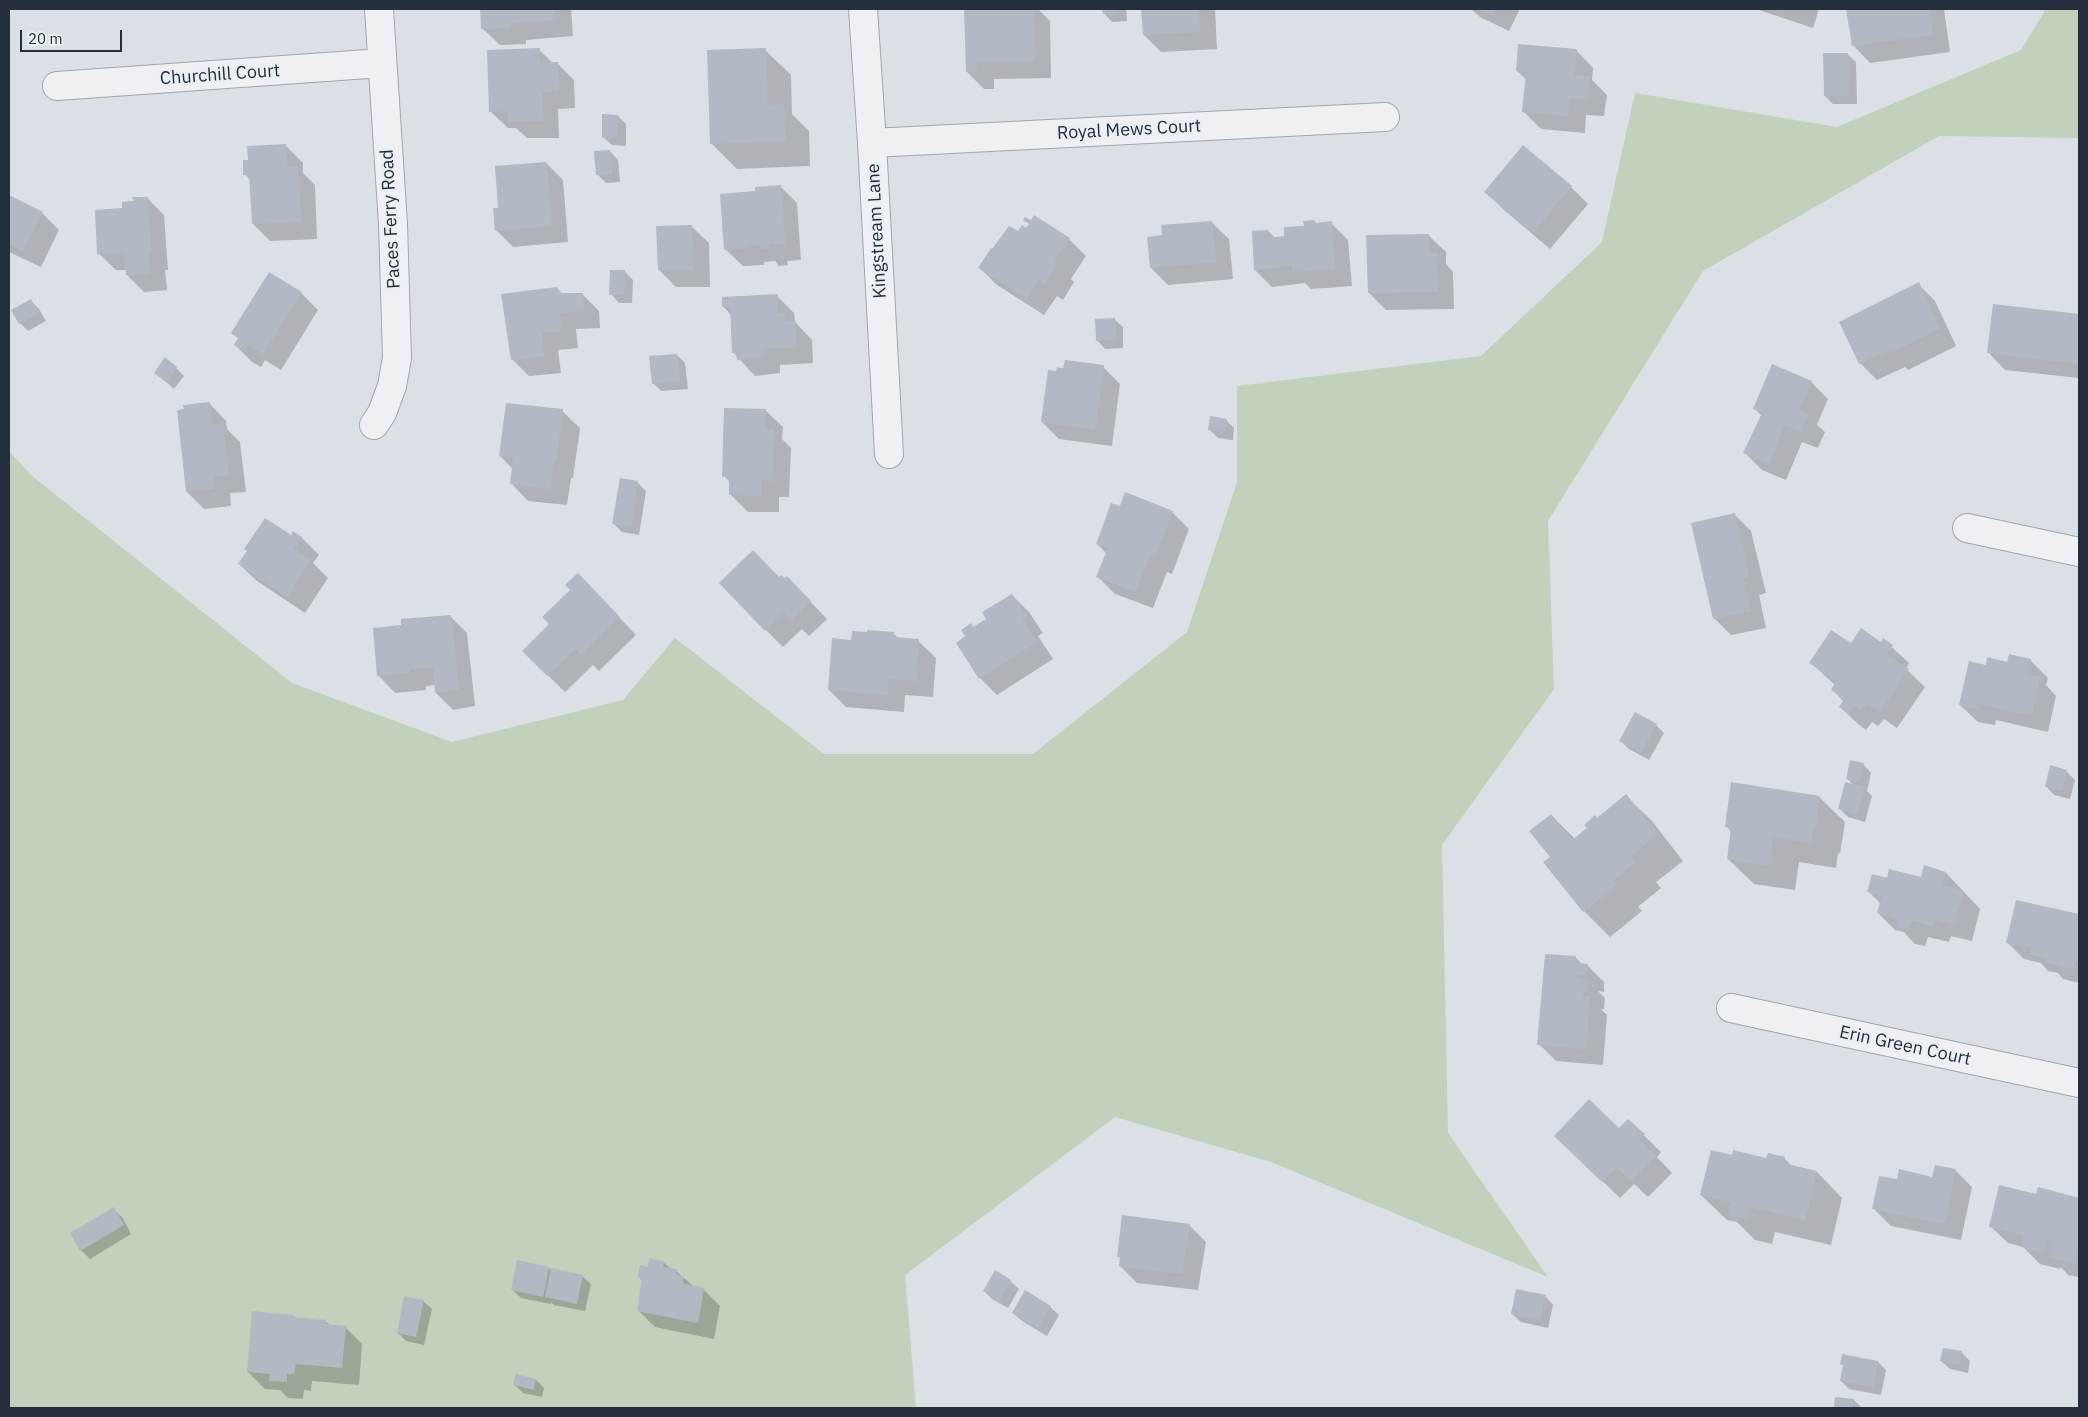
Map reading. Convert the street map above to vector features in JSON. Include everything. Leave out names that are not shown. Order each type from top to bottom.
[{"type":"street","name":"Paces Ferry Road","points":[[374,425],[382,413],[392,386],[397,358],[393,224],[379,9]]},
{"type":"street","name":"Kingstream Lane","points":[[862,9],[872,143],[889,454]]},
{"type":"street","name":"Churchill Court","points":[[57,86],[382,63]]},
{"type":"street","name":"Royal Mews Court","points":[[872,143],[1385,117]]},
{"type":"street","points":[[1967,528],[2079,552]]},
{"type":"street","name":"Erin Green Court","points":[[1731,1008],[2079,1084]]},
{"type":"green space","points":[[2046,9],[2079,9],[2079,138],[1939,136],[1703,271],[1548,521],[1554,689],[1442,845],[1448,1133],[1548,1277],[1271,1162],[1115,1117],[905,1275],[916,1408],[9,1408],[9,451],[31,475],[292,683],[452,742],[623,700],[675,638],[824,754],[1033,754],[1187,632],[1237,482],[1237,386],[1481,356],[1602,242],[1635,93],[1837,127],[2021,50]]},
{"type":"building","points":[[480,9],[555,9],[556,20],[509,23],[509,28],[481,29]]},
{"type":"building","points":[[964,9],[1034,9],[1035,61],[977,62],[977,72],[966,72]]},
{"type":"building","points":[[1102,9],[1119,9],[1119,13],[1103,14]]},
{"type":"building","points":[[1141,9],[1199,9],[1200,32],[1143,35]]},
{"type":"building","points":[[1478,9],[1495,9],[1492,15]]},
{"type":"building","points":[[1846,9],[1930,9],[1933,35],[1852,46]]},
{"type":"building","points":[[1518,44],[1577,49],[1574,75],[1590,76],[1588,100],[1570,98],[1568,116],[1522,112],[1526,72],[1516,71]]},
{"type":"building","points":[[540,48],[540,63],[558,62],[559,91],[542,92],[543,121],[508,122],[508,111],[489,112],[487,50]]},
{"type":"building","points":[[766,48],[767,105],[784,104],[786,141],[710,144],[707,50]]},
{"type":"building","points":[[1823,53],[1848,53],[1849,96],[1824,96]]},
{"type":"building","points":[[602,114],[618,115],[618,138],[602,138]]},
{"type":"building","points":[[286,144],[287,167],[298,166],[301,222],[252,224],[249,175],[243,175],[243,160],[248,160],[247,146]]},
{"type":"building","points":[[1523,145],[1572,186],[1533,233],[1484,192]]},
{"type":"building","points":[[610,150],[612,174],[596,175],[594,151]]},
{"type":"building","points":[[546,162],[552,226],[495,231],[493,208],[498,208],[495,166]]},
{"type":"building","points":[[781,185],[785,244],[771,244],[771,248],[760,249],[760,245],[747,245],[748,248],[724,250],[720,194],[755,191],[755,187]]},
{"type":"building","points":[[9,195],[43,212],[23,251],[9,244]]},
{"type":"building","points":[[132,197],[148,197],[151,253],[149,253],[150,274],[126,275],[124,253],[97,254],[95,210],[122,208],[122,202],[133,201]]},
{"type":"building","points":[[1034,215],[1070,238],[1054,261],[1058,264],[1045,284],[1039,280],[1027,299],[978,268],[1009,226],[1018,231],[1022,225],[1026,228],[1029,224],[1023,220],[1025,217],[1031,220]]},
{"type":"building","points":[[1315,220],[1315,223],[1332,221],[1335,269],[1292,272],[1292,266],[1254,270],[1252,231],[1268,230],[1269,234],[1265,234],[1265,238],[1284,236],[1284,227],[1304,226],[1303,221]]},
{"type":"building","points":[[1212,221],[1216,262],[1150,268],[1147,237],[1162,235],[1161,225]]},
{"type":"building","points":[[692,225],[693,270],[658,270],[656,226]]},
{"type":"building","points":[[1429,234],[1430,254],[1437,253],[1438,292],[1368,293],[1366,235]]},
{"type":"building","points":[[610,270],[625,270],[624,295],[609,295]]},
{"type":"building","points":[[269,272],[302,292],[263,354],[248,344],[243,351],[234,345],[238,338],[231,333]]},
{"type":"building","points":[[1919,282],[1940,329],[1890,353],[1888,350],[1859,364],[1839,322]]},
{"type":"building","points":[[557,287],[558,293],[583,293],[584,311],[560,313],[561,331],[542,333],[544,356],[511,360],[501,294]]},
{"type":"building","points":[[778,294],[778,314],[785,313],[785,321],[796,321],[796,347],[763,349],[764,356],[737,360],[736,353],[732,353],[730,306],[722,307],[722,297]]},
{"type":"building","points":[[31,299],[39,313],[19,324],[11,310]]},
{"type":"building","points":[[1993,304],[2079,314],[2079,364],[1987,353]]},
{"type":"building","points":[[1115,318],[1116,340],[1096,341],[1095,319]]},
{"type":"building","points":[[677,354],[680,381],[652,384],[649,356]]},
{"type":"building","points":[[165,357],[177,367],[166,382],[154,373]]},
{"type":"building","points":[[1065,360],[1104,365],[1095,430],[1041,422],[1048,370],[1056,371],[1057,367],[1063,368]]},
{"type":"building","points":[[1772,364],[1812,381],[1799,410],[1808,414],[1801,432],[1785,425],[1769,464],[1743,453],[1762,413],[1753,409]]},
{"type":"building","points":[[210,402],[212,425],[223,423],[229,475],[213,477],[214,489],[186,492],[177,410],[184,409],[183,405]]},
{"type":"building","points":[[506,403],[563,409],[556,462],[554,461],[550,489],[510,484],[513,458],[499,456]]},
{"type":"building","points":[[724,408],[766,409],[765,429],[774,429],[773,481],[762,480],[762,496],[729,495],[729,477],[722,477]]},
{"type":"building","points":[[1210,416],[1227,419],[1225,432],[1208,430]]},
{"type":"building","points":[[620,478],[638,481],[631,527],[612,524]]},
{"type":"building","points":[[1125,492],[1173,511],[1155,558],[1150,555],[1136,592],[1096,577],[1108,548],[1096,544],[1111,503],[1120,506]]},
{"type":"building","points":[[1735,513],[1749,577],[1743,578],[1750,611],[1713,619],[1691,523]]},
{"type":"building","points":[[265,518],[291,535],[293,531],[302,537],[294,549],[311,560],[287,597],[238,564],[247,551],[244,549]]},
{"type":"building","points":[[753,550],[779,577],[781,575],[785,578],[787,576],[811,601],[792,620],[784,613],[765,631],[719,583]]},
{"type":"building","points":[[578,573],[620,617],[581,654],[575,649],[547,676],[522,651],[549,624],[542,617],[570,590],[565,585]]},
{"type":"building","points":[[1012,594],[1027,616],[1022,618],[1037,642],[979,679],[956,643],[965,636],[961,630],[971,623],[973,627],[986,619],[982,612]]},
{"type":"building","points":[[451,615],[459,690],[435,693],[433,667],[410,669],[410,673],[377,676],[373,628],[401,625],[401,619]]},
{"type":"building","points":[[1861,628],[1881,642],[1883,638],[1893,645],[1887,655],[1909,669],[1880,712],[1866,703],[1861,710],[1854,706],[1849,714],[1839,707],[1844,699],[1831,690],[1836,681],[1809,663],[1831,630],[1851,643]]},
{"type":"building","points":[[867,630],[894,632],[894,637],[919,639],[916,681],[888,679],[888,695],[828,690],[832,638],[851,640],[852,631],[867,632]]},
{"type":"building","points":[[2009,654],[2031,659],[2028,675],[2040,677],[2031,716],[1979,704],[1978,709],[1959,705],[1969,661],[1986,665],[1987,657],[2007,662]]},
{"type":"building","points":[[1635,712],[1657,724],[1641,753],[1619,741]]},
{"type":"building","points":[[1850,760],[1864,763],[1859,782],[1846,779]]},
{"type":"building","points":[[2050,765],[2067,770],[2062,791],[2045,787]]},
{"type":"building","points":[[1731,782],[1820,796],[1811,843],[1773,837],[1770,866],[1727,859],[1731,828],[1725,827]]},
{"type":"building","points":[[1845,782],[1865,787],[1857,815],[1838,809]]},
{"type":"building","points":[[1626,794],[1658,834],[1631,856],[1636,862],[1614,880],[1617,885],[1583,912],[1543,862],[1550,857],[1529,831],[1551,814],[1572,840],[1587,828],[1584,825],[1595,815],[1597,818]]},
{"type":"building","points":[[1924,865],[1946,872],[1942,885],[1964,891],[1955,925],[1934,919],[1932,926],[1911,920],[1908,930],[1897,927],[1899,919],[1877,913],[1882,896],[1867,892],[1872,874],[1887,878],[1889,869],[1921,877]]},
{"type":"building","points":[[2016,900],[2079,914],[2079,962],[2075,961],[2072,969],[2045,962],[2046,958],[2030,954],[2031,948],[2006,943]]},
{"type":"building","points":[[1545,954],[1576,956],[1575,963],[1588,964],[1587,975],[1577,974],[1577,979],[1588,980],[1587,993],[1583,992],[1583,996],[1590,996],[1586,1049],[1537,1045]]},
{"type":"building","points":[[1589,1099],[1619,1128],[1628,1119],[1645,1134],[1640,1140],[1656,1155],[1631,1181],[1616,1167],[1602,1182],[1554,1136]]},
{"type":"building","points":[[1711,1150],[1732,1155],[1733,1150],[1766,1158],[1768,1153],[1785,1157],[1783,1163],[1817,1171],[1805,1220],[1750,1207],[1747,1219],[1728,1215],[1731,1202],[1700,1195]]},
{"type":"building","points":[[1935,1165],[1956,1169],[1944,1224],[1872,1209],[1879,1176],[1897,1179],[1899,1169],[1932,1177]]},
{"type":"building","points":[[1999,1185],[2036,1194],[2038,1187],[2079,1198],[2079,1247],[2076,1264],[2049,1258],[2054,1241],[2047,1239],[2043,1253],[2021,1247],[2024,1235],[1989,1227]]},
{"type":"building","points":[[114,1207],[124,1225],[80,1251],[70,1233]]},
{"type":"building","points":[[1122,1215],[1190,1224],[1182,1274],[1119,1266],[1120,1257],[1117,1257]]},
{"type":"building","points":[[649,1258],[664,1261],[663,1267],[677,1269],[676,1274],[684,1276],[683,1283],[704,1288],[698,1323],[637,1311],[642,1278],[638,1278],[640,1265],[648,1267]]},
{"type":"building","points":[[517,1260],[549,1267],[543,1297],[511,1290]]},
{"type":"building","points":[[551,1268],[583,1275],[577,1304],[545,1297]]},
{"type":"building","points":[[995,1270],[1011,1280],[999,1301],[983,1291]]},
{"type":"building","points":[[1516,1289],[1546,1295],[1540,1320],[1511,1314]]},
{"type":"building","points":[[1025,1290],[1051,1306],[1038,1328],[1012,1313]]},
{"type":"building","points":[[404,1296],[424,1300],[416,1337],[397,1333]]},
{"type":"building","points":[[252,1311],[326,1320],[326,1324],[346,1326],[342,1368],[296,1364],[294,1374],[287,1374],[287,1382],[269,1381],[270,1374],[247,1372]]},
{"type":"building","points":[[1943,1348],[1962,1351],[1960,1365],[1940,1361]]},
{"type":"building","points":[[1842,1354],[1878,1361],[1873,1387],[1840,1381],[1843,1365],[1840,1364]]},
{"type":"building","points":[[516,1374],[536,1379],[534,1390],[513,1385]]},
{"type":"building","points":[[1835,1397],[1854,1399],[1853,1408],[1834,1408]]}]
